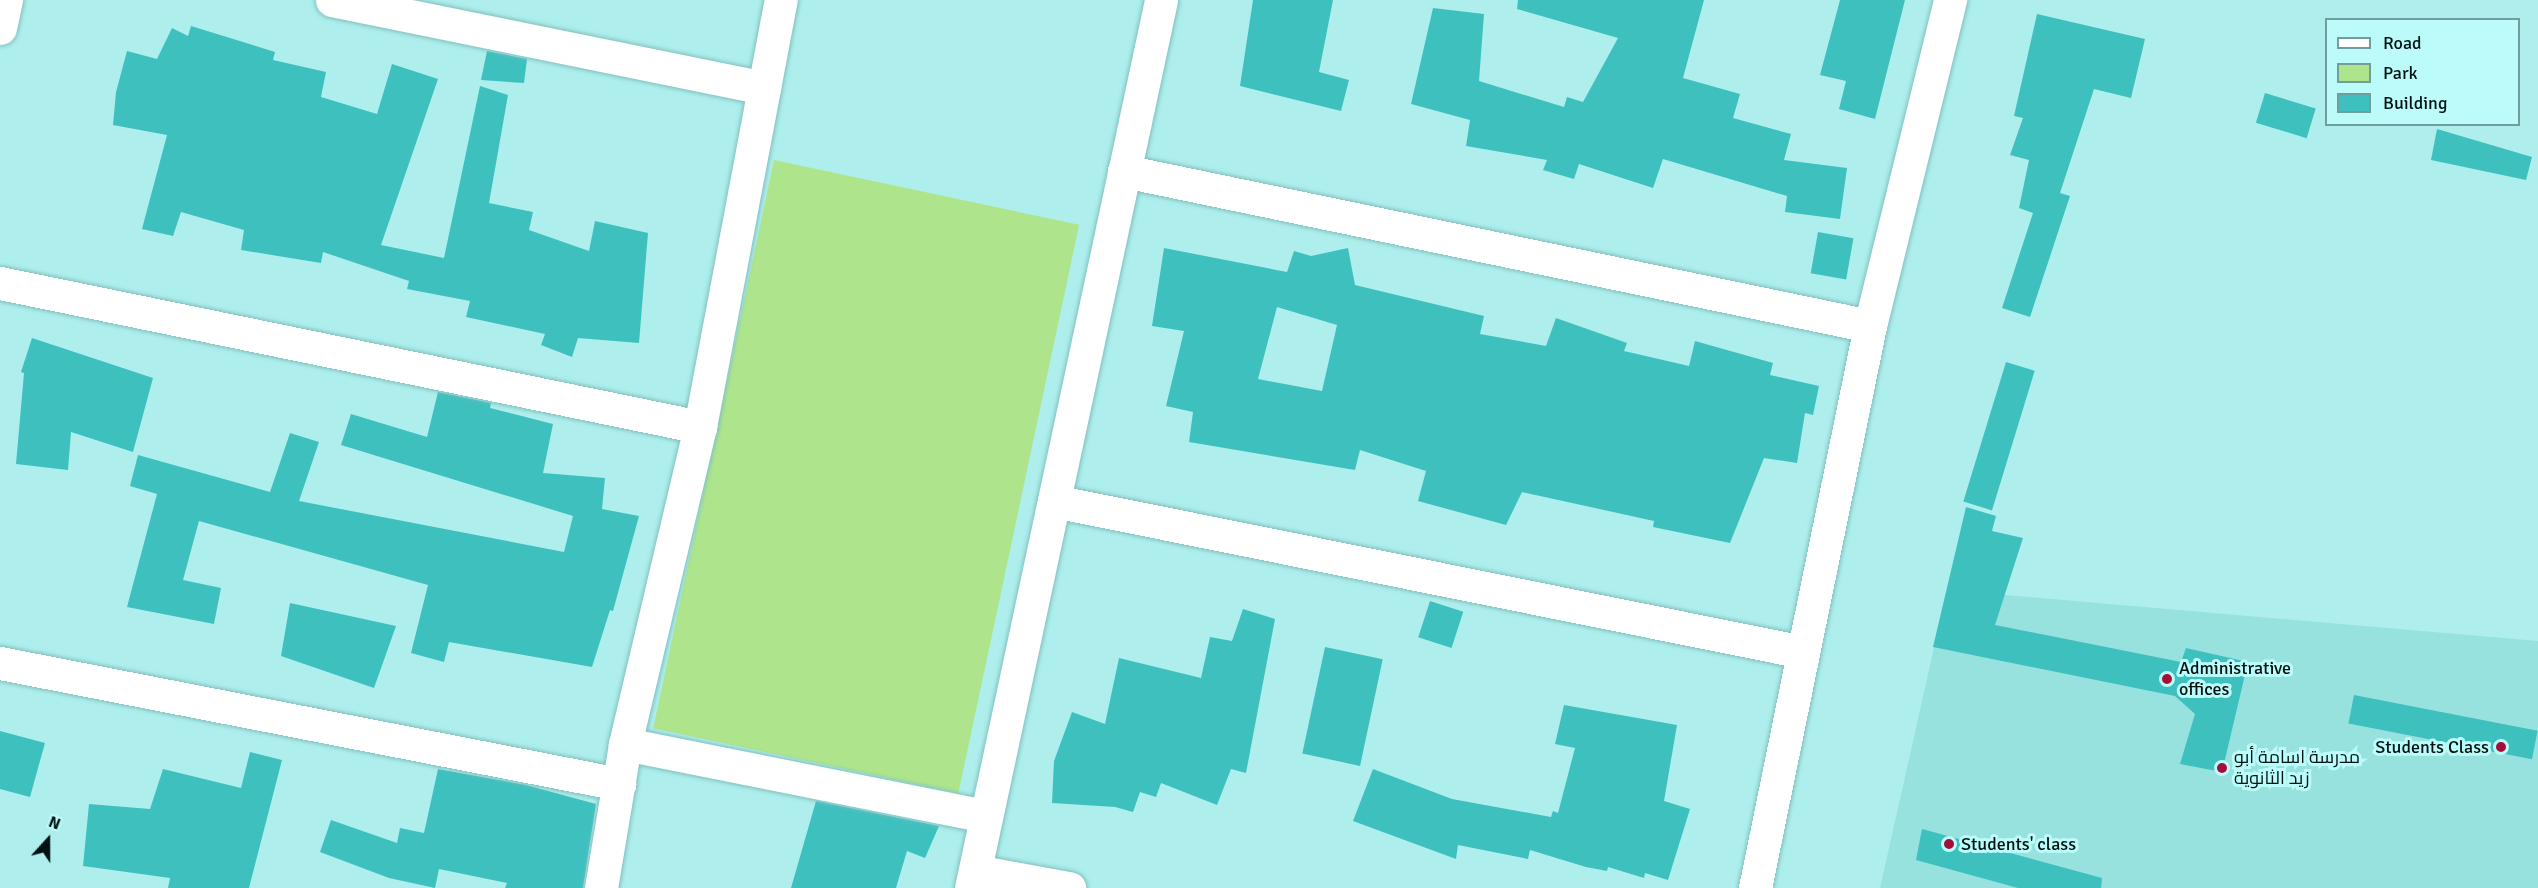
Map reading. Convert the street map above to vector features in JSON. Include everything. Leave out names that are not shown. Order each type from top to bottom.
[{"type":"street","points":[[0,28],[6,0]]},
{"type":"street","points":[[332,0],[764,88]]},
{"type":"street","points":[[601,888],[625,744],[700,427],[781,0]]},
{"type":"street","points":[[1069,888],[973,880],[1161,0]]},
{"type":"street","points":[[1755,888],[1870,326],[1950,0]]},
{"type":"street","points":[[1124,171],[1870,326]]},
{"type":"street","points":[[0,282],[700,427]]},
{"type":"street","points":[[1054,501],[1803,651]]},
{"type":"street","points":[[0,663],[619,784]]},
{"type":"street","points":[[625,744],[986,816]]},
{"type":"shaded area","name":"مدرسة اسامة أبو زيد الثانوية","points":[[1947,590],[2538,641],[2538,888],[1880,888]]},
{"type":"green space","points":[[774,160],[1079,225],[958,793],[653,728]]},
{"type":"building","points":[[1253,0],[1333,0],[1319,72],[1349,80],[1341,111],[1240,86]]},
{"type":"building","points":[[1518,0],[1704,0],[1683,78],[1740,94],[1733,118],[1791,134],[1784,160],[1847,168],[1840,219],[1785,212],[1787,196],[1663,159],[1653,188],[1579,164],[1574,179],[1543,170],[1547,160],[1466,146],[1470,120],[1411,104],[1433,8],[1484,14],[1479,81],[1564,107],[1567,97],[1583,102],[1618,38],[1517,9]]},
{"type":"building","points":[[1840,0],[1905,0],[1875,119],[1839,109],[1846,81],[1820,75]]},
{"type":"building","points":[[2037,14],[2145,39],[2131,98],[2094,89],[2060,193],[2070,196],[2030,317],[2002,308],[2033,213],[2019,208],[2029,160],[2010,155],[2023,118],[2014,116]]},
{"type":"building","points":[[191,26],[275,52],[273,60],[326,72],[321,97],[377,114],[392,64],[438,79],[381,245],[444,258],[480,86],[508,95],[489,203],[533,212],[529,230],[589,251],[595,221],[648,233],[639,343],[578,338],[572,357],[541,345],[545,334],[466,317],[470,301],[407,289],[409,281],[323,252],[321,263],[241,250],[244,230],[181,212],[173,236],[142,229],[167,135],[113,125],[116,92],[127,51],[157,59],[172,28],[188,36]]},
{"type":"building","points":[[487,51],[527,59],[524,83],[481,80]]},
{"type":"building","points":[[2265,93],[2316,108],[2307,138],[2256,123]]},
{"type":"building","points":[[2437,129],[2532,157],[2526,180],[2431,160]]},
{"type":"building","points":[[1818,232],[1853,238],[1846,280],[1811,273]]},
{"type":"building","points":[[1164,248],[1287,272],[1294,251],[1311,256],[1348,248],[1355,285],[1484,316],[1480,334],[1546,346],[1556,318],[1627,343],[1624,351],[1689,366],[1695,341],[1773,363],[1770,375],[1819,386],[1813,415],[1805,413],[1797,463],[1764,458],[1730,543],[1653,527],[1654,521],[1522,492],[1506,525],[1418,501],[1426,471],[1360,450],[1355,470],[1189,442],[1193,412],[1166,406],[1184,331],[1152,326]],"holes":[[[1277,307],[1337,325],[1322,391],[1258,379]]]},
{"type":"building","points":[[32,338],[153,378],[133,452],[71,432],[68,470],[16,464],[24,373],[21,372]]},
{"type":"building","points":[[2006,362],[2035,371],[1992,510],[1963,502]]},
{"type":"building","points":[[438,392],[491,403],[490,408],[553,424],[543,473],[605,478],[602,509],[639,516],[613,611],[610,610],[592,667],[449,642],[444,662],[411,653],[428,585],[199,521],[183,580],[221,588],[214,624],[127,607],[157,494],[130,486],[138,455],[270,492],[290,433],[319,442],[299,501],[564,552],[573,516],[341,445],[351,414],[427,437]]},
{"type":"building","name":"Administrative offices","points":[[1966,507],[1996,516],[1992,531],[2023,538],[1995,625],[2181,662],[2186,648],[2248,662],[2222,772],[2180,764],[2195,714],[2175,696],[1933,647]]},
{"type":"building","points":[[1430,601],[1463,612],[1452,648],[1418,637]]},
{"type":"building","points":[[290,603],[396,626],[374,688],[281,656]]},
{"type":"building","points":[[1243,609],[1275,619],[1246,773],[1231,769],[1217,805],[1161,783],[1156,797],[1140,792],[1133,812],[1115,807],[1052,803],[1054,761],[1072,712],[1105,724],[1119,658],[1201,678],[1210,637],[1232,641]]},
{"type":"building","points":[[1325,647],[1383,659],[1360,766],[1302,754]]},
{"type":"building","name":"Students Class","points":[[2354,695],[2538,731],[2532,759],[2348,723]]},
{"type":"building","points":[[1564,705],[1677,725],[1664,801],[1690,809],[1668,880],[1645,873],[1644,878],[1608,867],[1607,871],[1586,867],[1530,850],[1528,859],[1458,845],[1456,859],[1353,821],[1373,769],[1452,799],[1551,817],[1553,811],[1558,813],[1575,748],[1555,744]]},
{"type":"building","points":[[0,731],[45,743],[30,797],[0,789]]},
{"type":"building","points":[[250,752],[282,760],[249,888],[168,888],[170,878],[83,866],[89,804],[150,809],[163,769],[241,788]]},
{"type":"building","points":[[438,769],[526,785],[596,804],[583,888],[505,888],[507,883],[439,869],[435,888],[389,878],[320,852],[331,820],[397,843],[400,828],[424,833]]},
{"type":"building","points":[[816,801],[939,826],[925,858],[907,851],[896,888],[791,888]]},
{"type":"building","name":"Students' class","points":[[1922,829],[2102,878],[2101,888],[2018,888],[1916,860]]},
{"type":"place","name":"Administrative offices","points":[[2167,679]]},
{"type":"place","name":"Students Class","points":[[2501,747]]},
{"type":"place","name":"مدرسة اسامة أبو زيد الثانوية","points":[[2222,768]]},
{"type":"place","name":"Students' class","points":[[1949,844]]}]
